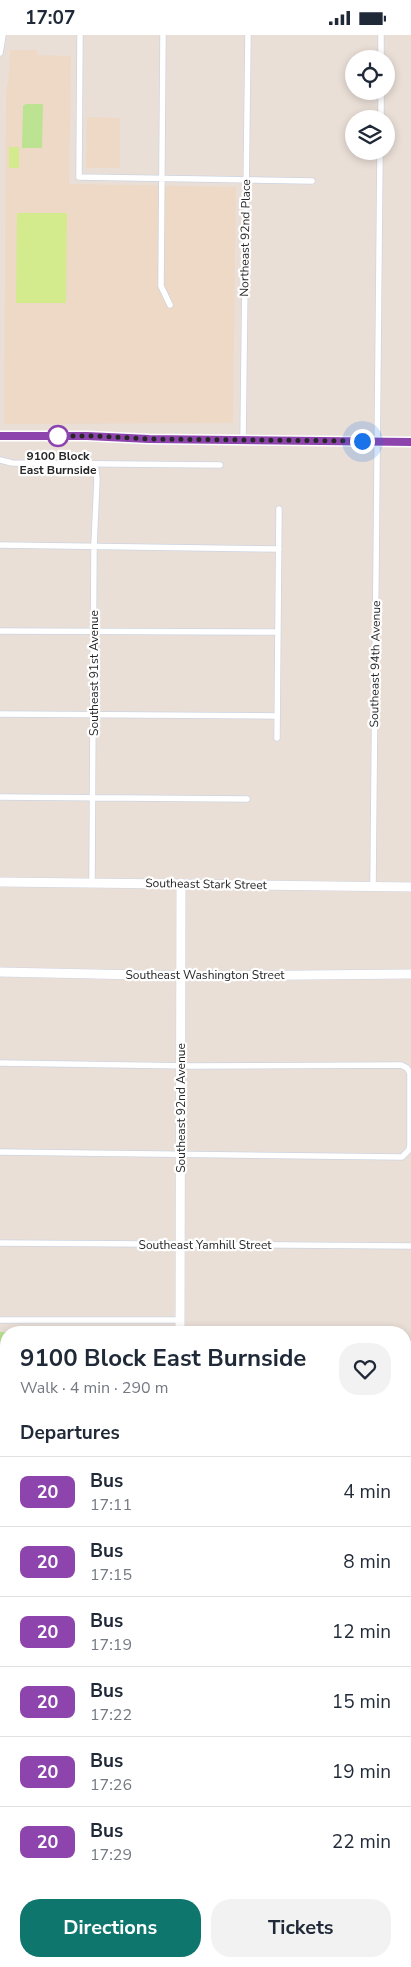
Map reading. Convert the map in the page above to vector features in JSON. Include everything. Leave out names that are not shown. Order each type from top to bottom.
[{"type":"street","points":[[0,53],[3,35]]},
{"type":"street","points":[[80,35],[79,177],[246,178],[312,181]]},
{"type":"street","points":[[163,35],[161,286],[170,305]]},
{"type":"street","name":"Northeast 92nd Place","points":[[243,440],[248,35]]},
{"type":"street","points":[[381,50],[382,35]]},
{"type":"street","name":"Southeast 94th Avenue","points":[[373,886],[380,160]]},
{"type":"street","points":[[0,436],[411,442]]},
{"type":"street","points":[[0,460],[12,463],[220,465]]},
{"type":"street","name":"Southeast 91st Avenue","points":[[92,883],[94,546],[97,479],[95,464]]},
{"type":"street","points":[[277,738],[279,509]]},
{"type":"street","points":[[0,545],[279,549]]},
{"type":"street","points":[[0,631],[278,632]]},
{"type":"street","points":[[0,715],[278,716]]},
{"type":"street","points":[[0,797],[247,799]]},
{"type":"street","name":"Southeast Stark Street","points":[[0,882],[411,887]]},
{"type":"street","name":"Southeast 92nd Avenue","points":[[180,1326],[181,883]]},
{"type":"street","name":"Southeast Washington Street","points":[[0,973],[180,976],[411,974]]},
{"type":"street","points":[[0,1063],[401,1065],[407,1068],[410,1073],[410,1147],[402,1157],[0,1152]]},
{"type":"street","name":"Southeast Yamhill Street","points":[[0,1243],[411,1246]]},
{"type":"street","points":[[0,1320],[180,1321]]},
{"type":"shaded area","points":[[10,50],[37,50],[38,55],[71,56],[69,184],[236,187],[233,423],[4,424],[6,92]]},
{"type":"shaded area","points":[[87,117],[120,118],[120,168],[86,168]]},
{"type":"green space","points":[[26,104],[43,104],[42,148],[22,148],[23,106]]},
{"type":"green space","points":[[9,147],[19,147],[19,168],[9,168]]},
{"type":"green space","points":[[17,213],[67,213],[66,303],[16,303]]},
{"type":"bus line","name":"20","points":[[0,436],[106,436],[136,439],[411,442]]},
{"type":"place","name":"9100 Block East Burnside","points":[[58,436]]},
{"type":"route","points":[[58,436],[52,436],[362,441]]}]
